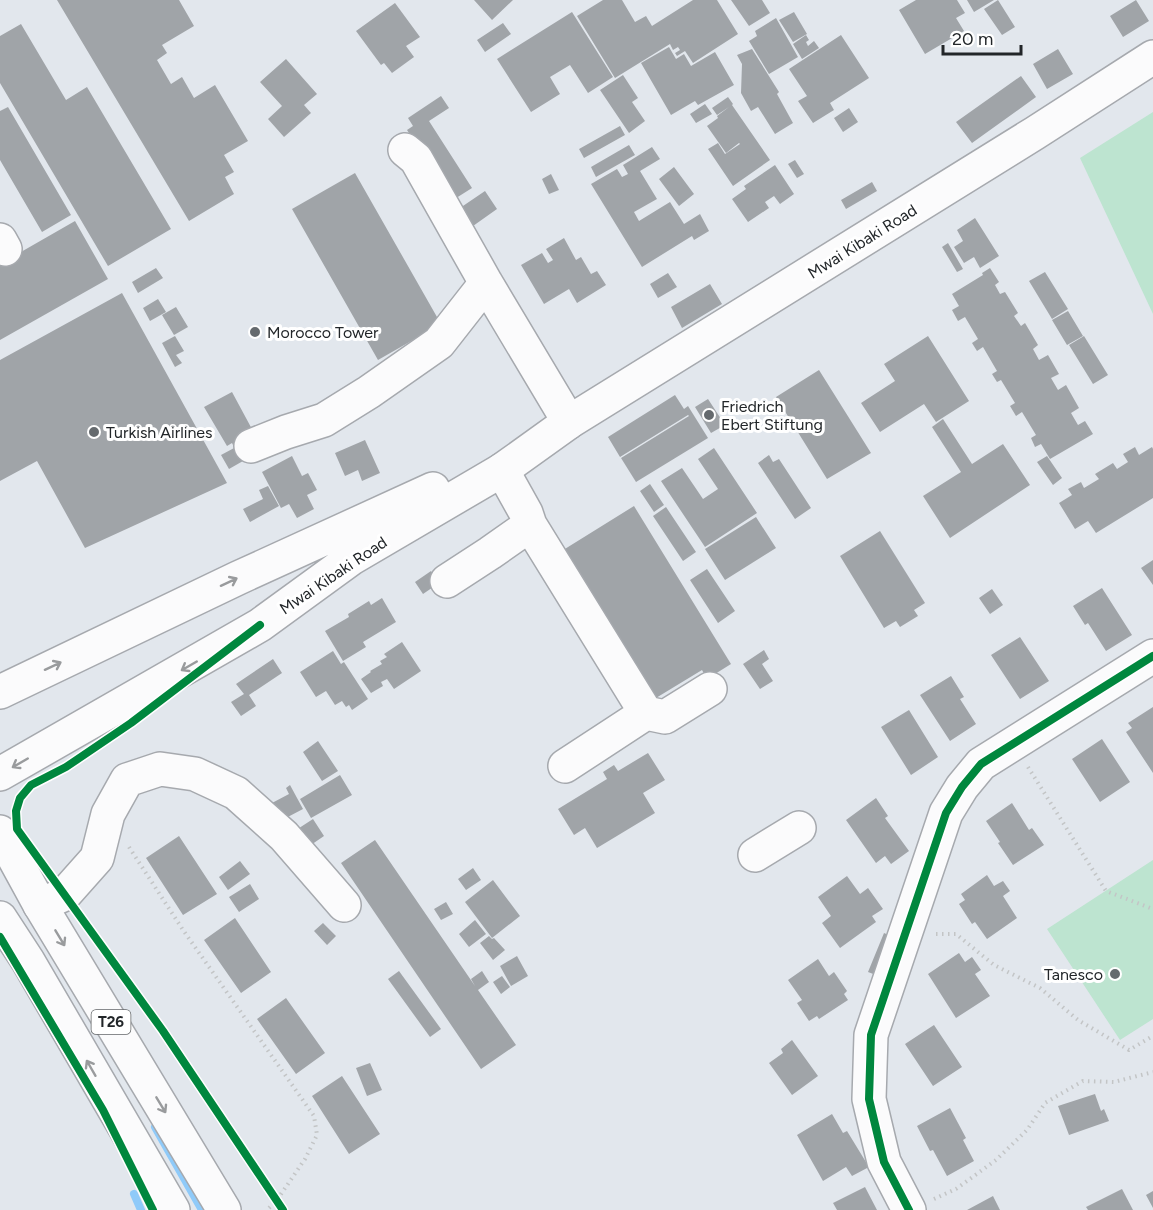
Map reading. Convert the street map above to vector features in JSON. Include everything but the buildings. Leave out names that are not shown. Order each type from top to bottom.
[{"type":"main road","name":"Mwai Kibaki Road","points":[[0,774],[260,626],[352,558],[502,470],[569,422],[1035,133],[1153,57]]},
{"type":"main road","points":[[405,150],[416,159],[486,283],[569,422]]},
{"type":"main road","points":[[251,446],[324,420],[369,392],[439,343],[486,283]]},
{"type":"main road","name":"Mwai Kibaki Road","points":[[0,692],[238,578],[445,483],[569,422]]},
{"type":"main road","points":[[502,470],[526,513],[530,525],[646,713]]},
{"type":"main road","points":[[447,581],[530,525]]},
{"type":"main road","points":[[909,1210],[884,1162],[869,1099],[871,1035],[946,813],[962,787],[981,764],[1153,656]]},
{"type":"main road","points":[[565,766],[646,713],[665,717],[710,689]]},
{"type":"main road","points":[[40,905],[65,894],[97,858],[108,814],[127,780],[160,769],[195,774],[236,793],[284,836],[344,905]]},
{"type":"main road","points":[[755,855],[799,828]]},
{"type":"main road","name":"T26","points":[[0,832],[40,905],[224,1210]]},
{"type":"main road","name":"T26","points":[[0,918],[28,961],[173,1210]]},
{"type":"path","points":[[1017,742],[1028,769],[1106,891],[1153,909]]},
{"type":"path","points":[[108,814],[183,930],[314,1116],[317,1135],[279,1202],[267,1210]]},
{"type":"path","points":[[905,933],[956,934],[994,965],[1040,988],[1078,1020],[1129,1050],[1153,1036]]},
{"type":"path","points":[[909,1210],[956,1189],[996,1160],[1027,1130],[1045,1103],[1083,1081],[1114,1082],[1153,1071]]},
{"type":"path","points":[[271,1190],[279,1202]]},
{"type":"green space","points":[[1153,112],[1153,314],[1080,158]]},
{"type":"green space","name":"Tanesco","points":[[1153,860],[1153,1019],[1120,1040],[1047,929]]},
{"type":"waterway","points":[[155,1127],[202,1210]]},
{"type":"waterway","points":[[134,1194],[141,1210]]},
{"type":"cycle path","points":[[260,625],[131,723],[66,767],[31,785],[20,798],[16,811],[17,829],[163,1031],[283,1210]]},
{"type":"cycle path","points":[[909,1210],[884,1162],[869,1099],[871,1035],[946,813],[962,787],[981,764],[1153,656]]},
{"type":"cycle path","points":[[0,937],[103,1110],[153,1210]]},
{"type":"place","name":"Morocco Tower","points":[[255,332]]},
{"type":"place","name":"Friedrich Ebert Stiftung","points":[[709,415]]},
{"type":"place","name":"Turkish Airlines","points":[[94,432]]},
{"type":"place","name":"Tanesco","points":[[1115,974]]}]
